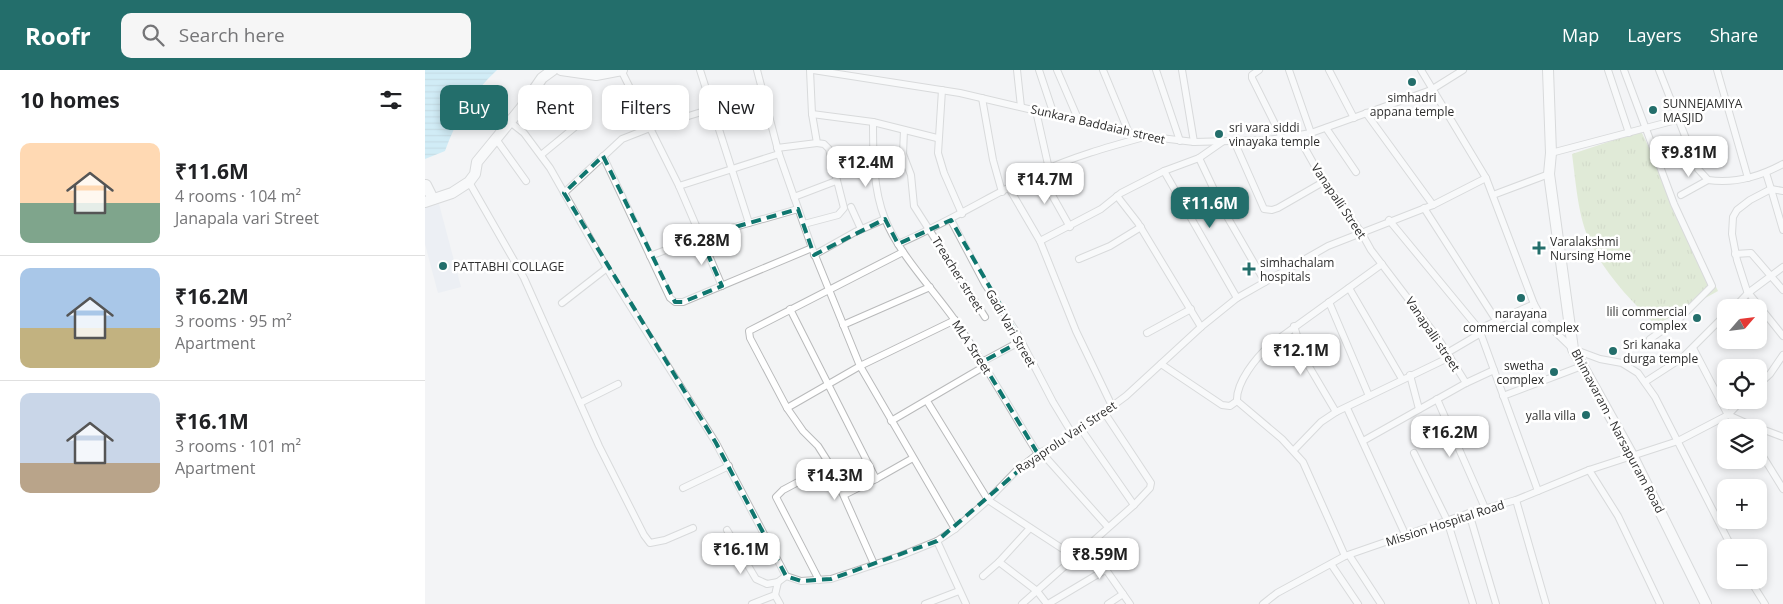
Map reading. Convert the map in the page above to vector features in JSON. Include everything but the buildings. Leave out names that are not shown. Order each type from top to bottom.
[{"type":"main road","points":[[426,184],[429,200],[452,193],[469,182],[475,174],[477,162],[510,122],[542,78],[553,70]]},
{"type":"main road","points":[[561,70],[596,75],[621,70]]},
{"type":"main road","name":"Bhimavaram - Narsapuram Road","points":[[1548,70],[1551,153],[1549,174],[1573,348],[1633,457],[1705,604]]},
{"type":"street","points":[[621,70],[628,85]]},
{"type":"street","points":[[700,70],[704,85]]},
{"type":"street","points":[[757,70],[778,151],[811,248],[860,366],[955,529]]},
{"type":"street","points":[[812,70],[812,114],[817,143]]},
{"type":"street","name":"Sunkara Baddaiah street","points":[[812,70],[942,90],[1129,133],[1194,142],[1282,138],[1311,133],[1431,90],[1463,70]]},
{"type":"street","points":[[1017,70],[1021,107]]},
{"type":"street","points":[[1039,70],[1054,115]]},
{"type":"street","points":[[1057,70],[1079,121]]},
{"type":"street","points":[[1103,70],[1129,133]]},
{"type":"street","points":[[1156,70],[1180,141]]},
{"type":"street","points":[[1182,70],[1194,142]]},
{"type":"street","points":[[1259,70],[1252,78],[1282,138]]},
{"type":"street","points":[[1289,70],[1311,133]]},
{"type":"street","points":[[1329,70],[1354,118]]},
{"type":"street","points":[[1421,70],[1431,90],[1485,178],[1534,304],[1543,320],[1573,348],[1600,359],[1623,363],[1638,373],[1678,441],[1727,539]]},
{"type":"street","points":[[1608,70],[1629,133]]},
{"type":"street","points":[[1624,70],[1674,204],[1712,286],[1679,319],[1650,339]]},
{"type":"street","points":[[1659,70],[1680,119],[1698,169],[1708,180],[1725,183],[1766,173],[1783,164]]},
{"type":"street","points":[[1717,70],[1748,178]]},
{"type":"street","points":[[942,90],[937,138],[938,153],[944,173],[962,214]]},
{"type":"street","points":[[982,98],[993,160],[1002,192]]},
{"type":"street","points":[[1036,111],[1049,168]]},
{"type":"street","points":[[1366,113],[1433,205]]},
{"type":"street","points":[[812,114],[873,122],[937,138]]},
{"type":"street","points":[[1551,153],[1680,119]]},
{"type":"street","points":[[510,122],[524,133],[564,193],[607,268],[729,466],[786,576],[777,582],[767,584],[756,579],[727,530]]},
{"type":"street","name":"MLA Street","points":[[873,122],[873,152],[877,188],[885,219],[898,244],[955,320],[1039,453],[1108,527]]},
{"type":"street","points":[[1326,128],[1356,172]]},
{"type":"street","points":[[541,156],[571,130]]},
{"type":"street","points":[[564,193],[622,139],[644,130]]},
{"type":"street","points":[[650,130],[679,186],[722,286]]},
{"type":"street","points":[[718,130],[749,223]]},
{"type":"street","name":"Treacher street","points":[[904,130],[903,154],[911,175],[914,206],[985,317]]},
{"type":"street","points":[[898,244],[951,220],[1039,172],[1144,136]]},
{"type":"street","name":"Vanapalli Street","points":[[1298,136],[1325,181],[1382,264]]},
{"type":"street","points":[[496,139],[526,181]]},
{"type":"street","points":[[1235,141],[1264,209],[1272,210],[1277,208],[1325,181]]},
{"type":"street","points":[[1040,241],[1070,227],[1101,209],[1117,196],[1164,171],[1199,158],[1221,142]]},
{"type":"street","points":[[679,186],[778,151],[817,143],[824,144],[829,149],[844,208],[843,212],[838,215],[804,224]]},
{"type":"street","points":[[603,156],[670,298],[675,302],[683,302],[811,248]]},
{"type":"street","points":[[1199,158],[1225,213],[1265,282]]},
{"type":"street","points":[[1164,171],[1237,298]]},
{"type":"street","points":[[1039,172],[1070,227]]},
{"type":"street","points":[[1766,173],[1783,230]]},
{"type":"street","points":[[1493,195],[1549,174]]},
{"type":"street","name":"Rayaprolu Vari Street","points":[[786,576],[801,581],[831,579],[937,541],[955,529],[988,500],[1017,470],[1039,453],[1081,429],[1112,406],[1201,327],[1237,298],[1328,246],[1389,220],[1433,205],[1485,178]]},
{"type":"street","points":[[1681,195],[1708,180]]},
{"type":"street","points":[[794,197],[836,181]]},
{"type":"street","points":[[469,182],[524,278],[623,497],[650,543],[665,540],[693,528]]},
{"type":"street","points":[[1009,188],[1040,241],[1076,332],[1112,406]]},
{"type":"street","points":[[1783,191],[1771,189],[1750,200],[1737,210],[1733,217],[1732,234],[1735,254],[1748,293],[1783,336]]},
{"type":"street","points":[[1117,196],[1141,227],[1201,327]]},
{"type":"street","points":[[851,207],[861,229]]},
{"type":"street","points":[[1424,208],[1496,320]]},
{"type":"street","points":[[650,256],[700,237],[798,209]]},
{"type":"street","points":[[814,255],[861,229],[885,219]]},
{"type":"street","name":"Gadi Vari Street","points":[[951,220],[985,284],[1021,341],[1053,402],[1073,434]]},
{"type":"street","points":[[1389,220],[1459,302],[1480,331],[1538,491]]},
{"type":"street","points":[[1079,259],[1109,246],[1141,227]]},
{"type":"street","points":[[874,564],[830,465],[818,446],[803,431],[787,408],[750,338],[749,331],[903,252]]},
{"type":"street","points":[[1735,254],[1751,253],[1783,290]]},
{"type":"street","points":[[1161,364],[1222,405],[1230,406],[1237,401],[1239,387],[1257,357],[1294,326],[1382,264]]},
{"type":"street","name":"Vanapalli street","points":[[1363,440],[1466,383],[1382,264]]},
{"type":"street","points":[[1742,299],[1771,274],[1783,267]]},
{"type":"street","points":[[562,303],[607,268]]},
{"type":"street","points":[[843,325],[930,287]]},
{"type":"street","points":[[1349,288],[1402,379]]},
{"type":"street","points":[[1329,302],[1369,396]]},
{"type":"street","points":[[1294,450],[1321,422],[1336,412],[1448,355],[1496,320],[1534,304]]},
{"type":"street","points":[[790,309],[876,478]]},
{"type":"street","points":[[1147,333],[1191,309]]},
{"type":"street","points":[[787,408],[860,366],[955,320]]},
{"type":"street","points":[[1645,382],[1666,370],[1693,348],[1717,323]]},
{"type":"street","points":[[1294,326],[1304,358],[1322,392],[1336,412]]},
{"type":"street","points":[[891,421],[927,401],[1021,341]]},
{"type":"street","points":[[1693,348],[1728,415],[1737,419]]},
{"type":"street","points":[[1767,377],[1783,355]]},
{"type":"street","points":[[1503,396],[1582,366]]},
{"type":"street","points":[[1466,383],[1494,370]]},
{"type":"street","points":[[1410,376],[1419,409]]},
{"type":"street","points":[[580,403],[618,384]]},
{"type":"street","points":[[1437,400],[1485,508]]},
{"type":"street","points":[[927,401],[988,500],[1075,557]]},
{"type":"street","points":[[1237,401],[1294,450],[1311,477],[1347,556],[1381,604]]},
{"type":"street","points":[[1347,408],[1405,534]]},
{"type":"street","points":[[1728,415],[1733,409]]},
{"type":"street","points":[[1022,604],[1151,488],[1151,483],[1104,412]]},
{"type":"street","name":"Mission Hospital Road","points":[[1263,604],[1277,593],[1347,556],[1447,520],[1516,500],[1589,470],[1678,441],[1728,415]]},
{"type":"street","points":[[1081,429],[1134,505]]},
{"type":"street","points":[[1767,431],[1783,437]]},
{"type":"street","points":[[1414,453],[1447,520],[1473,604]]},
{"type":"street","points":[[844,495],[913,458]]},
{"type":"street","points":[[1767,463],[1783,488]]},
{"type":"street","points":[[819,580],[776,497],[778,493],[830,465]]},
{"type":"street","points":[[683,488],[729,466]]},
{"type":"street","points":[[1589,470],[1618,516],[1660,604]]},
{"type":"street","points":[[1516,500],[1546,604]]},
{"type":"street","points":[[1469,513],[1496,604]]},
{"type":"street","points":[[983,576],[999,562],[1030,528]]},
{"type":"street","points":[[937,541],[966,604]]},
{"type":"street","points":[[1087,544],[1130,604]]},
{"type":"street","points":[[999,562],[1051,603],[1105,570]]},
{"type":"street","points":[[1331,564],[1358,604]]},
{"type":"street","points":[[777,582],[775,595],[780,604]]},
{"type":"street","points":[[1756,589],[1765,604]]},
{"type":"street","points":[[930,603],[959,591]]},
{"type":"street","points":[[1108,604],[1123,594]]},
{"type":"street","points":[[752,604],[775,595]]},
{"type":"highlighted area","points":[[603,156],[675,302],[683,302],[722,286],[700,237],[798,209],[814,255],[885,219],[898,244],[951,220],[1021,341],[982,362],[1038,454],[937,541],[831,579],[801,581],[786,576],[716,443],[564,193]]},
{"type":"shaded area","name":"PATTABHI COLLAGE","points":[[439,204],[461,287],[438,293],[425,244],[425,207]]},
{"type":"shaded area","name":"simhachalam hospitals","points":[[1251,262],[1256,271],[1248,276],[1242,267]]},
{"type":"green space","points":[[1641,131],[1718,291],[1656,325],[1612,277],[1591,244],[1580,212],[1572,154]]},
{"type":"water","points":[[425,70],[497,70],[483,85],[440,85],[440,130],[453,130],[445,151],[425,159]]},
{"type":"place","name":"simhadri appana temple","points":[[1412,82]]},
{"type":"place","name":"SUNNEJAMIYA MASJID","points":[[1653,110]]},
{"type":"place","name":"sri vara siddi vinayaka temple","points":[[1219,134]]},
{"type":"place","name":"Varalakshmi Nursing Home","points":[[1539,248]]},
{"type":"place","name":"PATTABHI COLLAGE","points":[[443,266]]},
{"type":"place","name":"simhachalam hospitals","points":[[1249,269]]},
{"type":"place","name":"narayana commercial complex","points":[[1521,298]]},
{"type":"place","name":"lili commercial complex","points":[[1697,318]]},
{"type":"place","name":"Sri kanaka durga temple","points":[[1613,351]]},
{"type":"place","name":"swetha complex","points":[[1554,372]]},
{"type":"place","name":"yalla villa","points":[[1586,415]]}]
